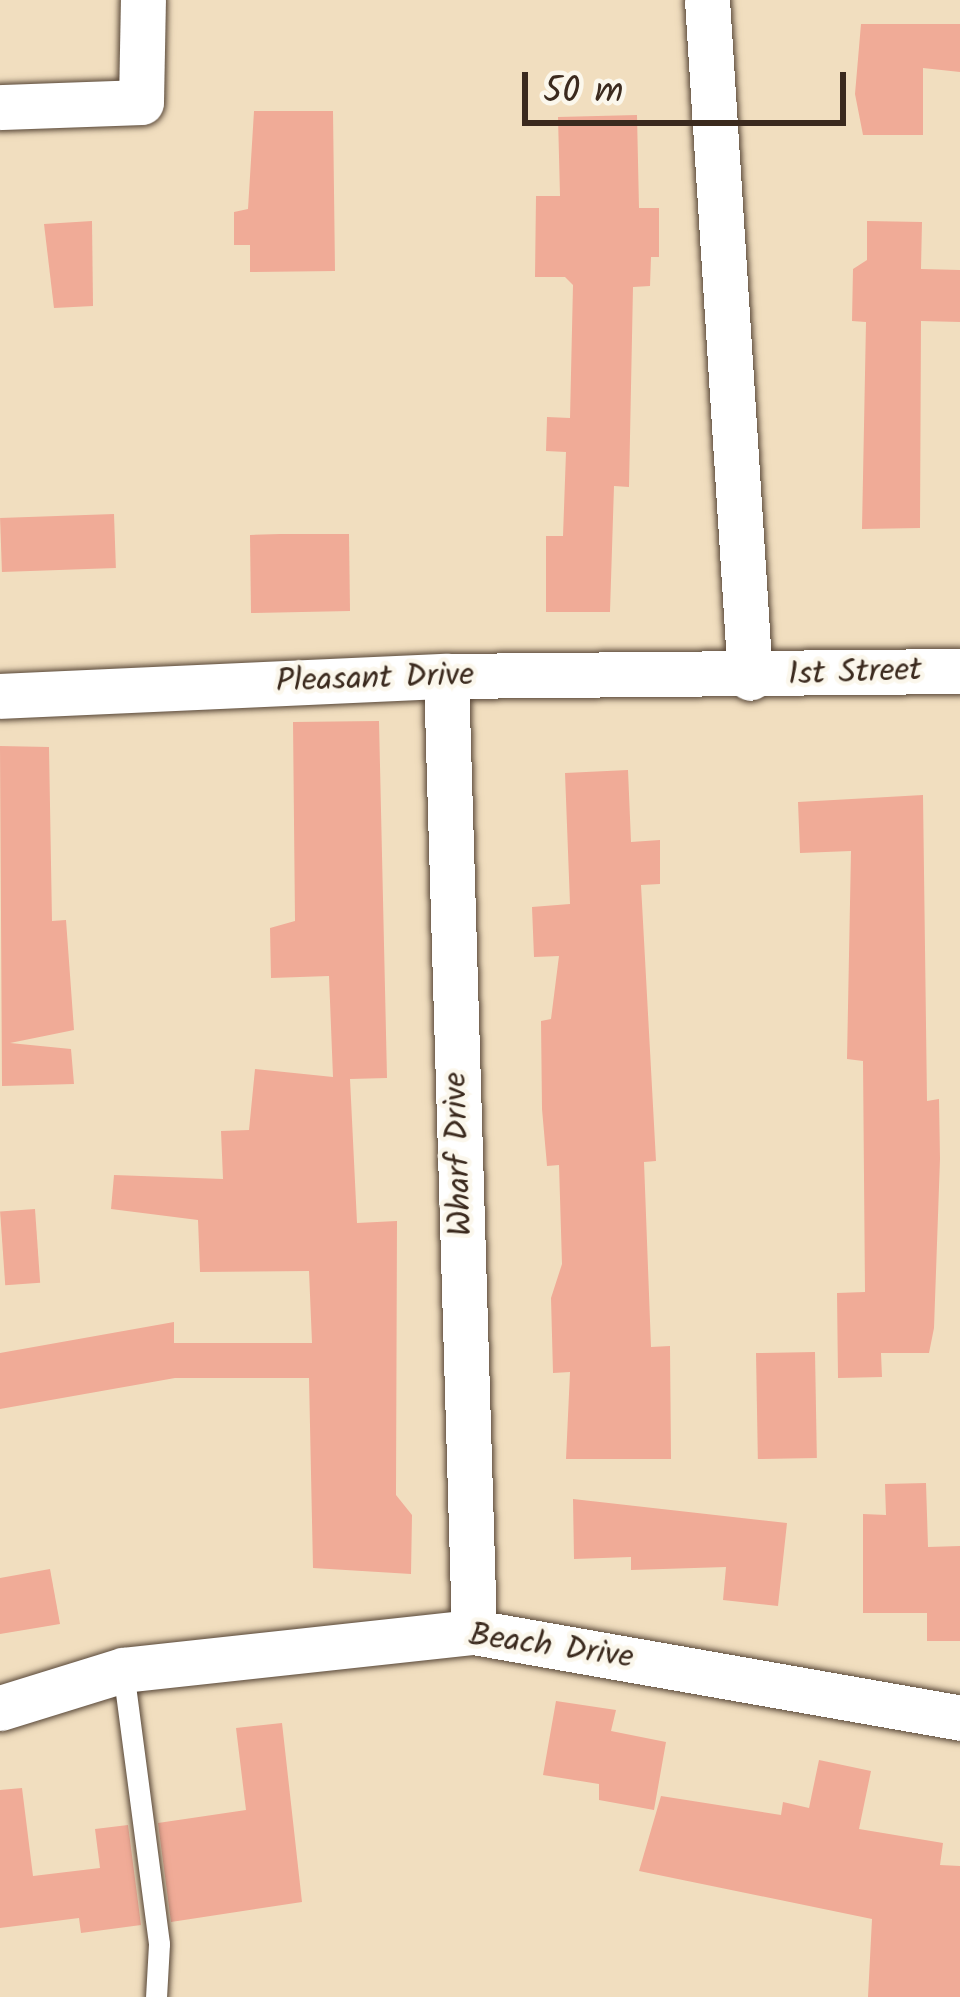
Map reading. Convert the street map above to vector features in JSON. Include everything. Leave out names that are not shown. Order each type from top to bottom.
[{"type":"street","points":[[0,107],[141,102],[142,0]]},
{"type":"street","points":[[707,0],[750,678]]},
{"type":"street","name":"1st Street","points":[[750,678],[960,671]]},
{"type":"street","name":"Pleasant Drive","points":[[0,695],[446,676],[750,678]]},
{"type":"street","name":"Wharf Drive","points":[[446,676],[473,1631]]},
{"type":"street","name":"Beach Drive","points":[[0,1708],[123,1670],[473,1631],[960,1718]]},
{"type":"lane","points":[[123,1670],[159,1944],[156,1997]]},
{"type":"building","points":[[861,24],[960,24],[960,72],[923,68],[923,135],[863,135],[855,94]]},
{"type":"building","points":[[254,111],[333,111],[335,271],[250,272],[250,245],[234,245],[234,212],[248,209]]},
{"type":"building","points":[[637,115],[639,208],[659,208],[659,257],[651,257],[650,286],[633,287],[629,487],[614,486],[610,612],[546,612],[546,536],[563,536],[566,452],[546,451],[547,417],[570,418],[573,285],[565,277],[535,277],[536,196],[560,196],[558,117]]},
{"type":"building","points":[[92,221],[93,306],[54,308],[44,224]]},
{"type":"building","points":[[867,221],[922,222],[921,269],[960,270],[960,322],[921,321],[920,528],[862,529],[866,322],[852,321],[853,269],[867,260]]},
{"type":"building","points":[[114,514],[116,568],[2,572],[0,518]]},
{"type":"building","points":[[349,534],[350,611],[251,613],[250,535]]},
{"type":"building","points":[[379,721],[387,1078],[350,1079],[357,1223],[397,1221],[396,1495],[412,1515],[411,1574],[313,1568],[309,1378],[175,1378],[0,1409],[0,1353],[174,1322],[174,1343],[312,1343],[309,1271],[200,1272],[198,1220],[111,1209],[114,1175],[223,1179],[221,1131],[249,1130],[255,1069],[333,1077],[329,976],[271,978],[270,928],[295,921],[293,722]]},
{"type":"building","points":[[0,746],[49,747],[52,921],[66,920],[74,1030],[10,1043],[71,1049],[74,1084],[2,1086]]},
{"type":"building","points":[[628,770],[631,842],[660,840],[660,884],[641,885],[656,1161],[644,1162],[651,1347],[670,1346],[671,1459],[566,1459],[570,1372],[553,1373],[551,1298],[562,1264],[559,1165],[547,1166],[542,1109],[541,1021],[551,1019],[559,956],[534,957],[532,907],[570,904],[565,773]]},
{"type":"building","points":[[923,795],[927,1101],[939,1099],[934,1328],[929,1353],[881,1353],[882,1377],[838,1378],[837,1293],[865,1292],[863,1061],[847,1059],[851,851],[800,853],[798,802]]},
{"type":"building","points":[[35,1209],[40,1283],[5,1285],[0,1211]]},
{"type":"building","points":[[815,1352],[817,1458],[758,1459],[756,1353]]},
{"type":"building","points":[[926,1483],[928,1547],[960,1546],[960,1641],[927,1641],[927,1613],[863,1613],[863,1514],[886,1515],[885,1484]]},
{"type":"building","points":[[573,1499],[787,1523],[778,1606],[723,1600],[726,1567],[631,1570],[631,1557],[574,1559]]},
{"type":"building","points":[[50,1569],[60,1624],[0,1634],[0,1578]]},
{"type":"building","points":[[556,1701],[616,1710],[611,1731],[666,1742],[654,1810],[599,1800],[599,1784],[543,1775]]},
{"type":"building","points":[[282,1723],[302,1902],[171,1922],[158,1823],[246,1810],[236,1728]]},
{"type":"building","points":[[819,1760],[871,1771],[859,1829],[943,1843],[940,1865],[960,1866],[960,1997],[868,1997],[872,1919],[639,1871],[661,1796],[781,1815],[783,1802],[809,1808]]},
{"type":"building","points":[[22,1788],[33,1876],[100,1868],[95,1829],[128,1825],[141,1925],[81,1933],[79,1918],[0,1928],[0,1790]]}]
